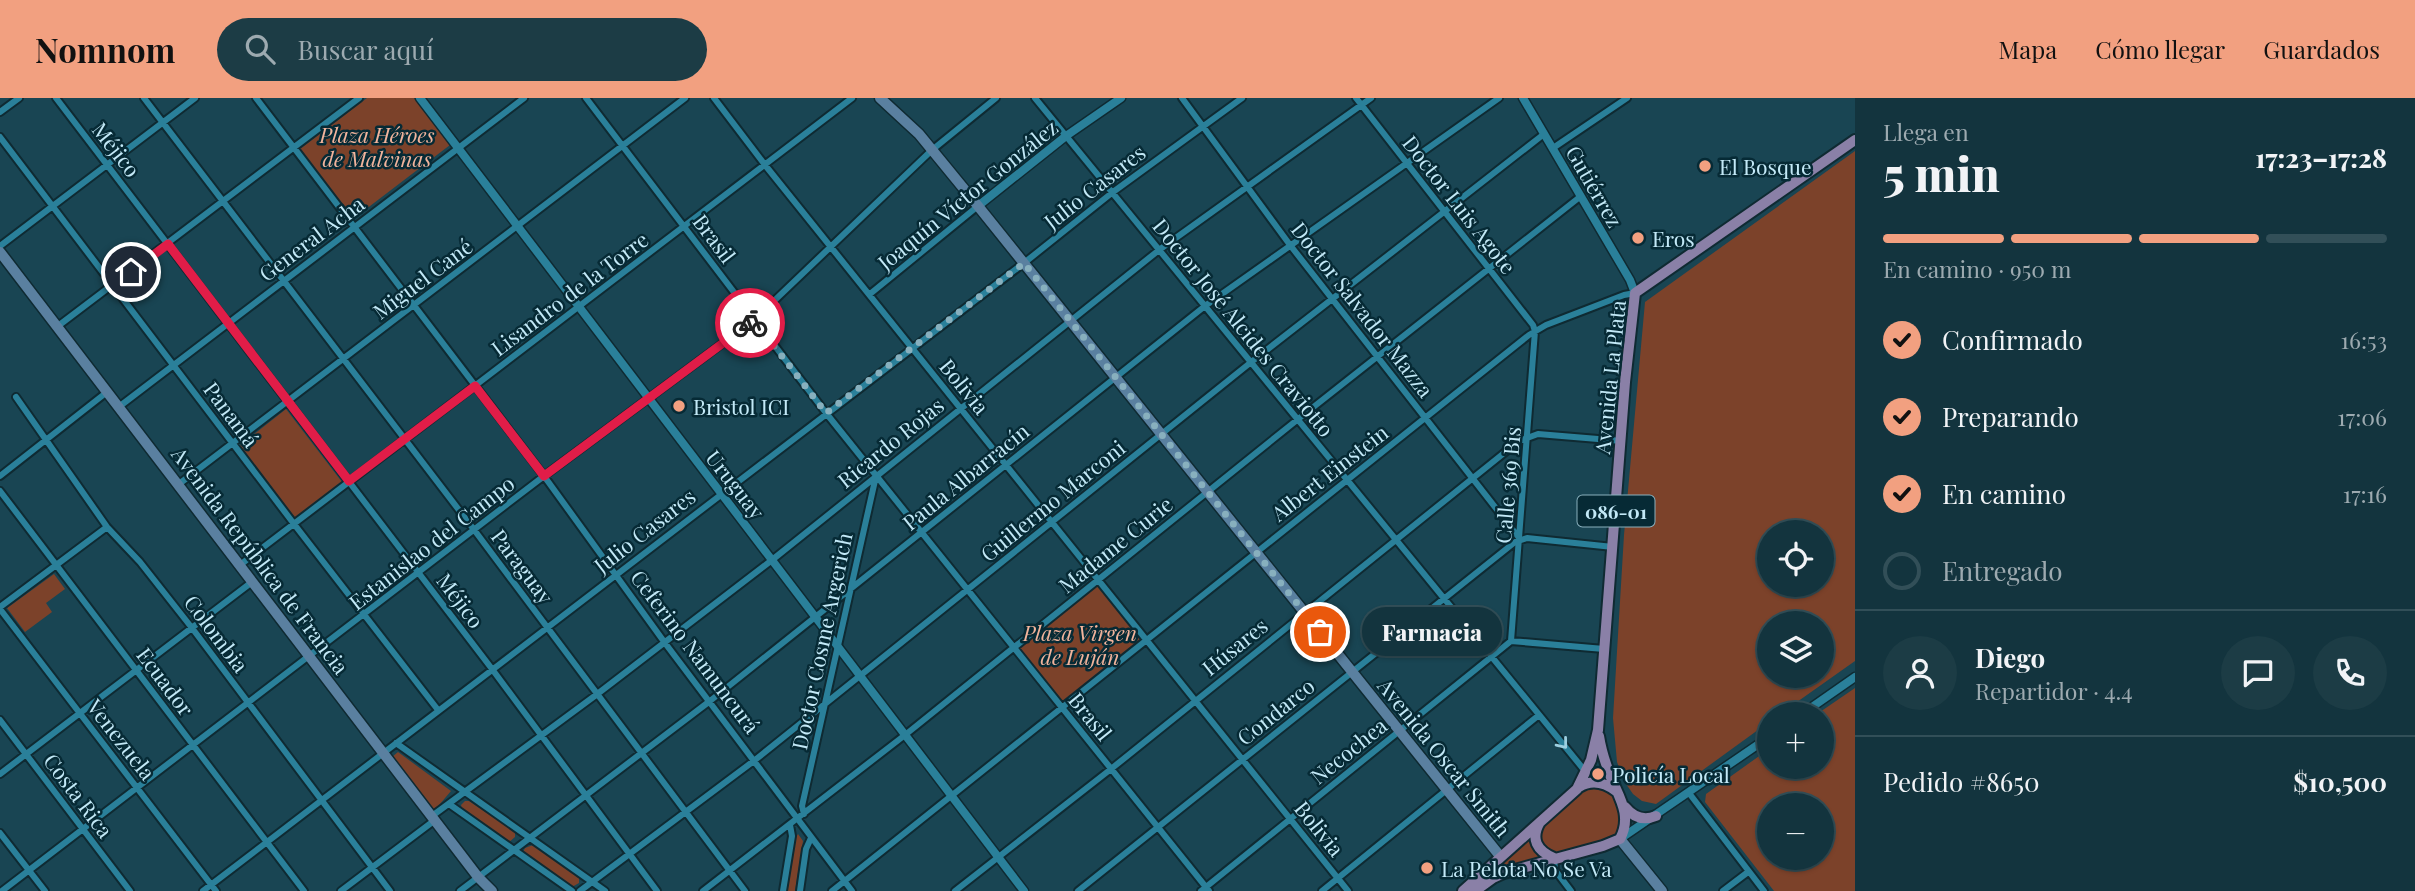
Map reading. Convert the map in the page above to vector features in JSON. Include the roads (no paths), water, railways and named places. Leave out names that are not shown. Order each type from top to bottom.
[{"type":"main road","name":"Avenida Oscar Smith","points":[[880,98],[909,124],[978,206],[1500,856]]},
{"type":"main road","name":"Avenida La Plata","points":[[1463,891],[1577,789],[1593,756],[1598,730],[1625,382],[1635,293],[1855,140]]},
{"type":"main road","name":"Avenida República de Francia","points":[[0,252],[478,877],[492,891]]},
{"type":"main road","name":"Avenida La Plata","points":[[1598,730],[1606,765],[1622,801],[1626,824],[1620,839]]},
{"type":"main road","points":[[1577,789],[1586,783],[1599,782],[1611,787],[1638,817],[1656,816]]},
{"type":"main road","points":[[1545,817],[1537,828],[1535,842],[1544,853],[1554,858]]},
{"type":"main road","points":[[1475,891],[1498,874],[1620,839],[1662,891]]},
{"type":"street","points":[[0,112],[19,98]]},
{"type":"street","name":"Méjico","points":[[56,98],[492,669],[657,891]]},
{"type":"street","name":"Paraguay","points":[[144,98],[475,531],[745,891]]},
{"type":"street","points":[[0,246],[195,98]]},
{"type":"street","name":"Ceferino Namuncurá","points":[[256,98],[544,476],[665,643],[852,891]]},
{"type":"street","points":[[58,326],[359,98]]},
{"type":"street","name":"Uruguay","points":[[420,98],[1024,891]]},
{"type":"street","name":"General Acha","points":[[120,406],[524,98]]},
{"type":"street","name":"Brasil","points":[[586,98],[826,413],[1158,827],[1205,890]]},
{"type":"street","name":"Miguel Cané","points":[[179,484],[685,98]]},
{"type":"street","name":"Bolivia","points":[[714,98],[1348,891]]},
{"type":"street","name":"Lisandro de la Torre","points":[[240,565],[852,98]]},
{"type":"street","name":"Estanislao del Campo","points":[[2,891],[544,476],[754,320],[932,150],[996,98]]},
{"type":"street","name":"Doctor José Alcides Craviotto","points":[[1035,98],[1587,773]]},
{"type":"street","name":"Joaquín Víctor González","points":[[870,294],[1066,136],[1121,98]]},
{"type":"street","name":"Doctor Salvador Mazza","points":[[1182,98],[1332,300],[1520,539]]},
{"type":"street","name":"Julio Casares","points":[[202,891],[213,888],[267,842],[616,573],[1024,263],[1113,192],[1242,98]]},
{"type":"street","name":"Doctor Luis Agote","points":[[1356,98],[1535,331]]},
{"type":"street","name":"Ricardo Rojas","points":[[341,891],[449,804],[772,560],[1159,250],[1371,98]]},
{"type":"street","name":"Paula Albarracín","points":[[460,891],[817,617],[1205,306],[1499,98]]},
{"type":"street","name":"Gutiérrez","points":[[1522,98],[1630,280],[1635,293]]},
{"type":"street","points":[[1553,148],[1627,98]]},
{"type":"street","name":"Guillermo Marconi","points":[[580,891],[755,760],[1161,434],[1544,134]]},
{"type":"street","name":"Panamá","points":[[0,137],[232,444],[438,710]]},
{"type":"street","name":"Madame Curie","points":[[704,891],[905,735],[1581,196]]},
{"type":"street","name":"Albert Einstein","points":[[832,891],[1535,331],[1635,293]]},
{"type":"street","name":"Calle 369 Bis","points":[[1511,641],[1529,436],[1535,331]]},
{"type":"street","points":[[0,476],[107,392]]},
{"type":"street","name":"Colombia","points":[[16,397],[107,527],[140,562],[192,628],[390,891]]},
{"type":"street","points":[[1529,436],[1622,441]]},
{"type":"street","name":"Húsares","points":[[955,891],[1519,441],[1529,436]]},
{"type":"street","name":"Doctor Cosme Argerich","points":[[804,814],[802,806],[876,476]]},
{"type":"street","name":"Ecuador","points":[[0,491],[304,891]]},
{"type":"street","points":[[0,608],[107,527]]},
{"type":"street","points":[[1520,539],[1613,547]]},
{"type":"street","name":"Condarco","points":[[1079,891],[1520,539]]},
{"type":"street","points":[[0,774],[253,582]]},
{"type":"street","name":"Venezuela","points":[[0,608],[213,888]]},
{"type":"street","points":[[1511,641],[1604,649]]},
{"type":"street","name":"Necochea","points":[[1205,890],[1511,641]]},
{"type":"street","points":[[1819,702],[1855,677]]},
{"type":"street","points":[[1322,891],[1539,715]]},
{"type":"street","name":"Costa Rica","points":[[0,720],[130,891]]},
{"type":"street","points":[[396,743],[605,891]]},
{"type":"street","points":[[1620,839],[1757,745]]},
{"type":"street","points":[[1689,793],[1764,891]]},
{"type":"street","points":[[449,804],[572,891]]},
{"type":"street","points":[[783,891],[792,836],[790,825]]},
{"type":"street","points":[[0,833],[45,891]]},
{"type":"street","points":[[800,891],[806,849],[811,838]]},
{"type":"street","points":[[1554,858],[1555,870],[1571,891]]},
{"type":"street","points":[[1723,891],[1748,872]]},
{"type":"place","name":"El Bosque","points":[[1705,166]]},
{"type":"place","name":"Eros","points":[[1638,238]]},
{"type":"place","name":"Bristol ICI","points":[[679,406]]},
{"type":"place","name":"Farmacia","points":[[1320,632]]},
{"type":"place","name":"Policía Local","points":[[1598,774]]},
{"type":"place","name":"La Pelota No Se Va","points":[[1427,868]]},
{"type":"park label","name":"Plaza Héroes de Malvinas","points":[[377,146]]},
{"type":"park label","name":"Plaza Virgen de Luján","points":[[1080,644]]}]
